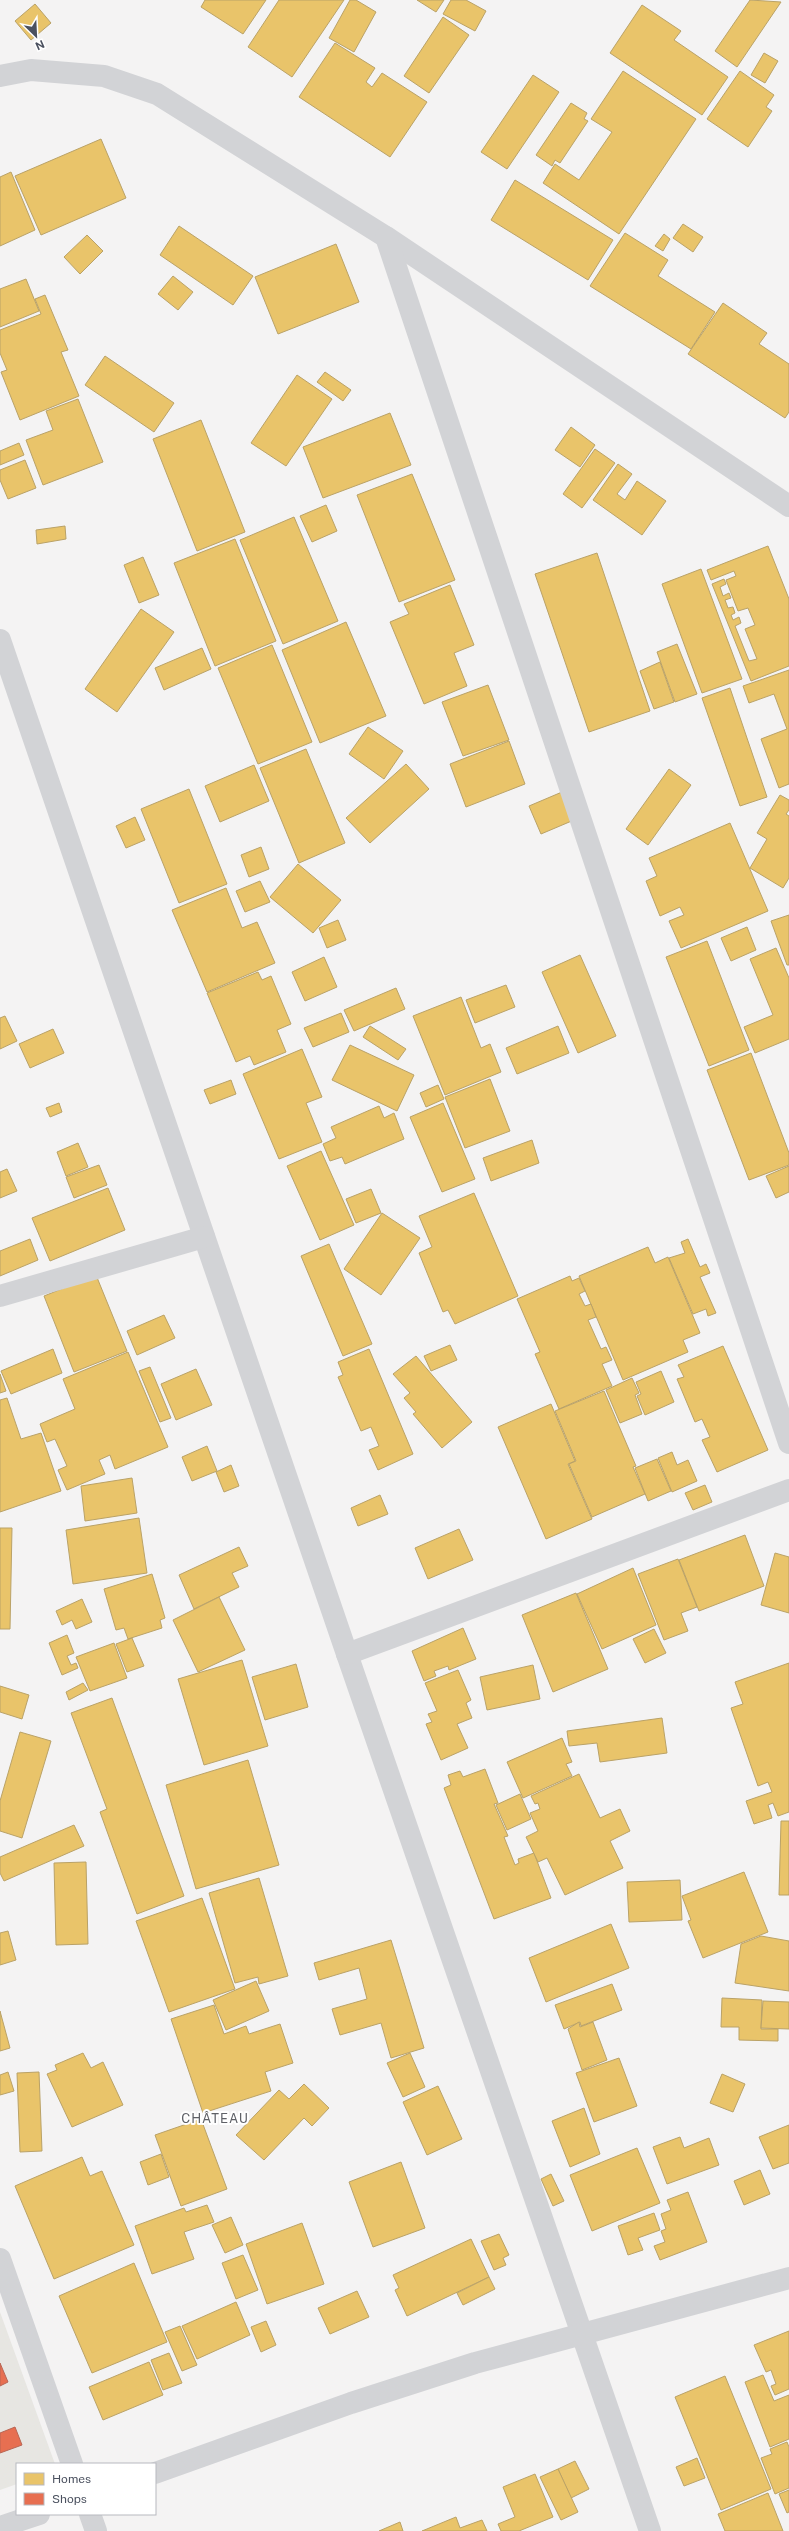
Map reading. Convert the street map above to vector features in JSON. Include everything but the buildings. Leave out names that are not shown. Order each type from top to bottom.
[{"type":"street","points":[[0,76],[31,70],[104,76],[157,94],[386,237],[789,506]]},
{"type":"street","points":[[386,237],[789,1443]]},
{"type":"street","points":[[0,640],[347,1654],[650,2531]]},
{"type":"street","points":[[0,1296],[204,1236]]},
{"type":"street","points":[[347,1654],[789,1490]]},
{"type":"street","points":[[0,2260],[72,2463]]},
{"type":"street","points":[[156,2473],[351,2403],[475,2363],[789,2278]]},
{"type":"street","points":[[0,2527],[36,2515]]},
{"type":"street","points":[[90,2515],[96,2531]]},
{"type":"shaded area","points":[[0,2312],[55,2463],[16,2463],[16,2484],[0,2490]]},
{"type":"district","name":"CHÂTEAU","points":[[215,2118]]}]
